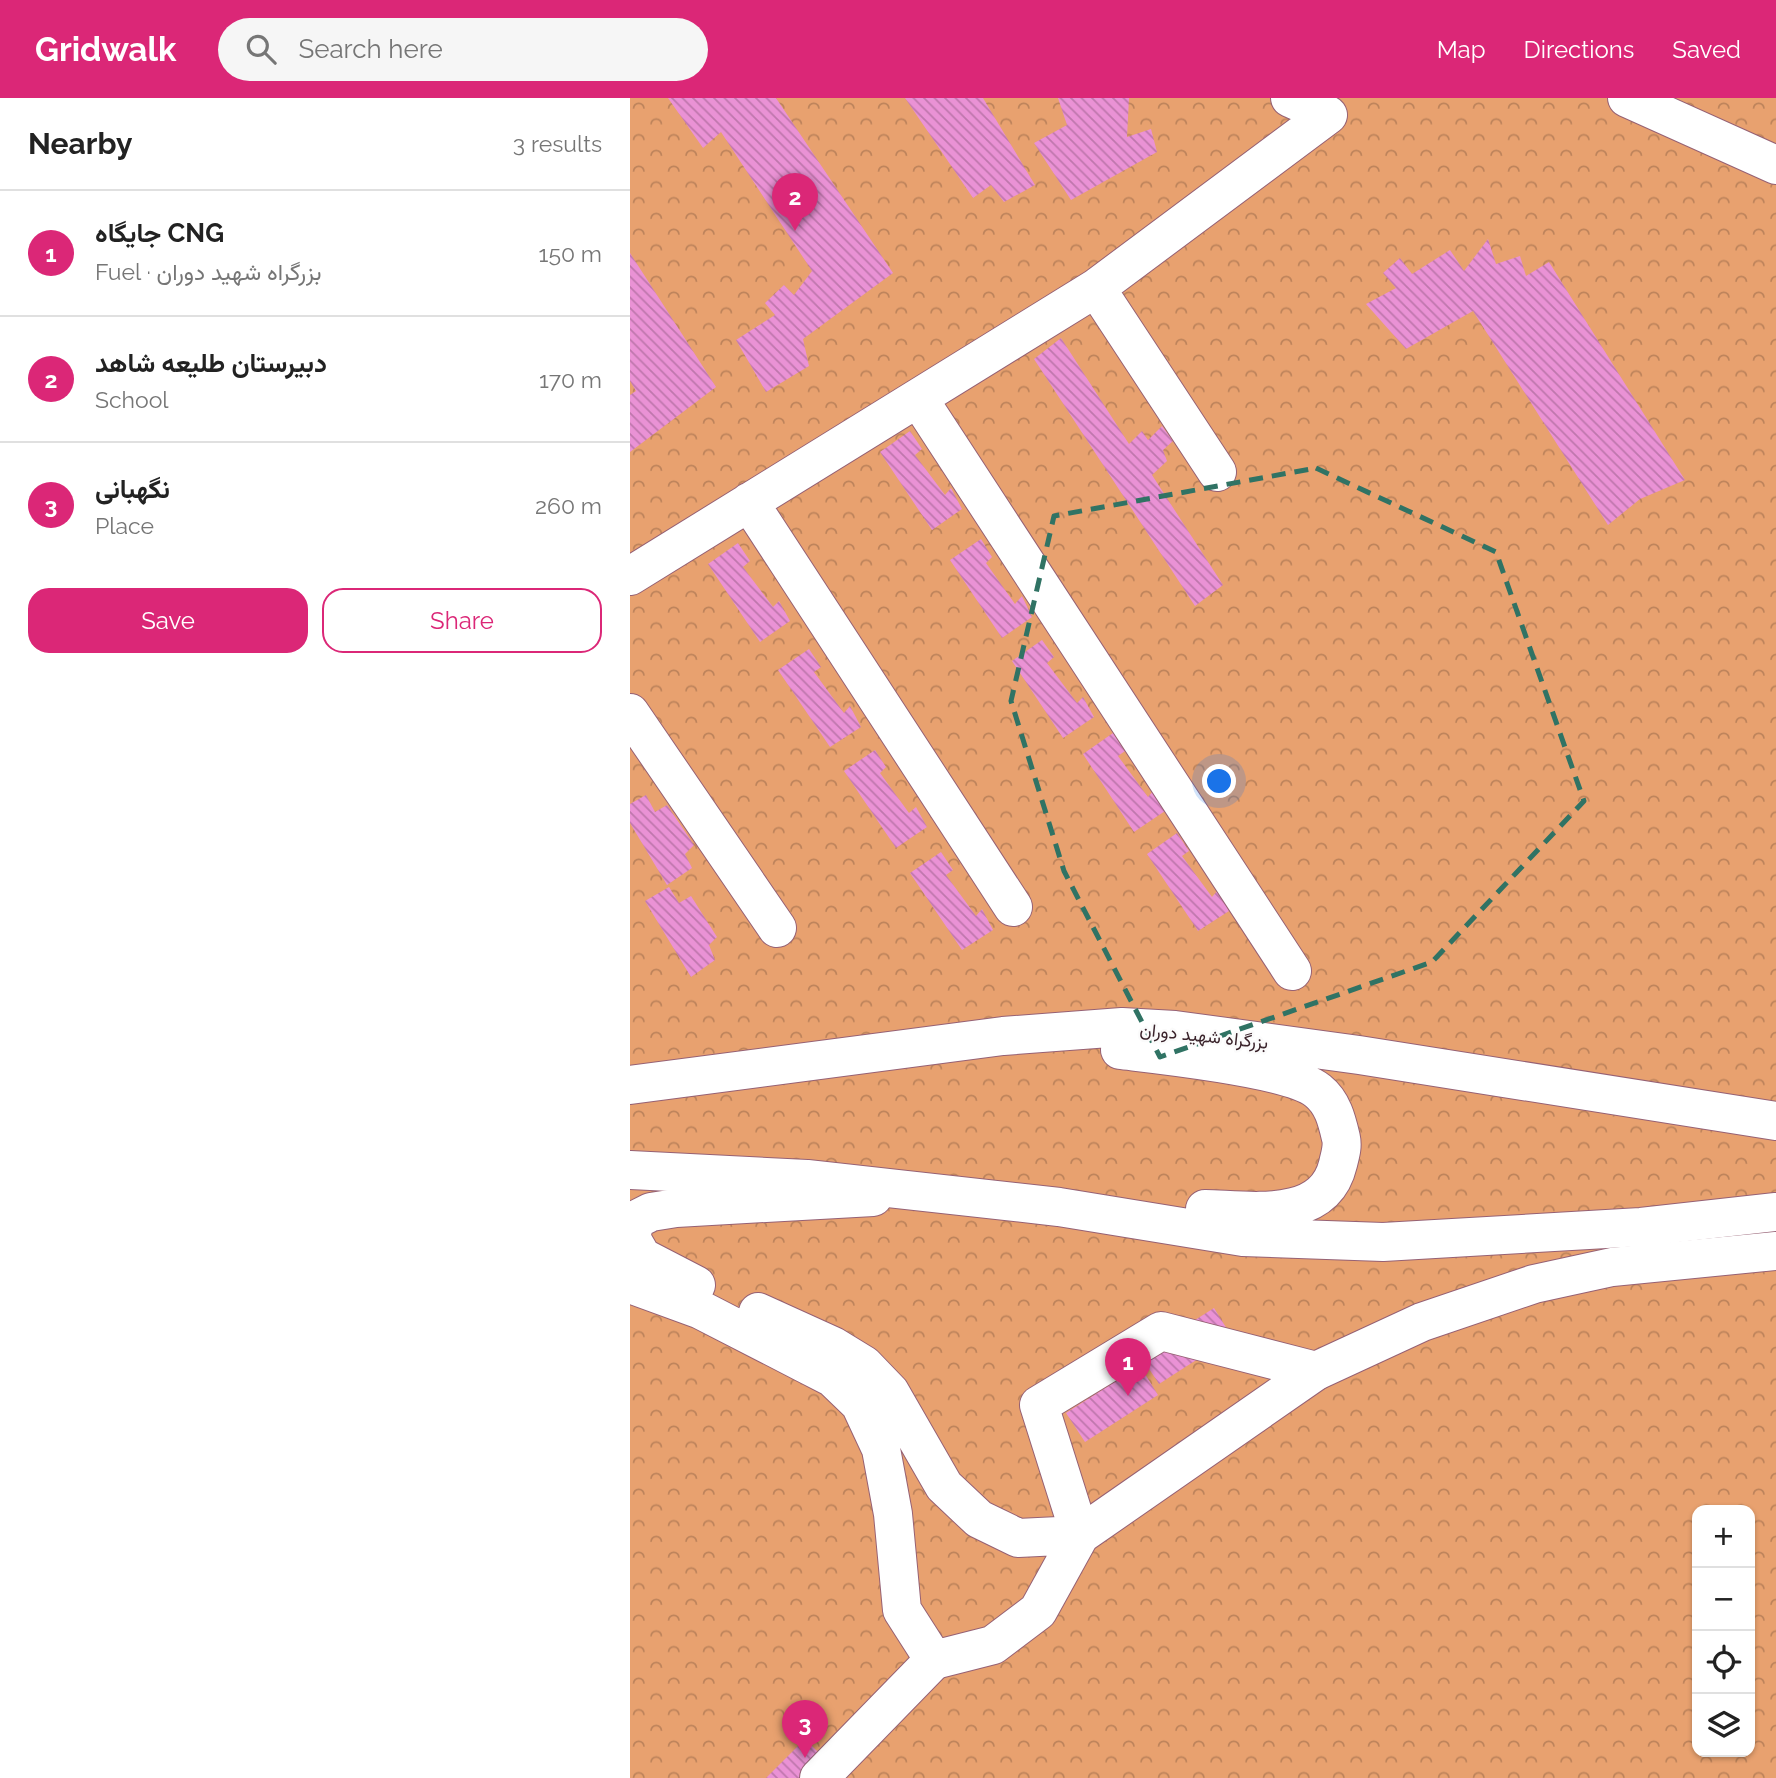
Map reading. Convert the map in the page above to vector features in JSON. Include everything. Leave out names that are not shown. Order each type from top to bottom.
[{"type":"main road","points":[[630,576],[1096,288],[1328,115],[1290,98]]},
{"type":"main road","points":[[1627,98],[1776,165]]},
{"type":"main road","points":[[1096,288],[1217,472]]},
{"type":"main road","points":[[918,398],[1292,971]]},
{"type":"main road","points":[[749,502],[1013,907]]},
{"type":"main road","points":[[630,713],[777,928]]},
{"type":"main road","name":"بزرگراه شهید دوران","points":[[630,1084],[1003,1036],[1122,1027],[1175,1030],[1359,1055],[1776,1121]]},
{"type":"main road","points":[[1003,1036],[1171,1056],[1291,1077],[1318,1091],[1336,1114],[1342,1146],[1334,1181],[1315,1199],[1300,1206],[1268,1210],[1059,1207]]},
{"type":"main road","points":[[630,1170],[807,1179],[1059,1207],[1243,1237],[1382,1242],[1641,1227],[1776,1212]]},
{"type":"main road","points":[[936,1194],[676,1208],[651,1212],[632,1221],[631,1238],[642,1257],[691,1283],[833,1346],[864,1366],[890,1392],[944,1486],[979,1519],[1018,1538],[1080,1535]]},
{"type":"main road","points":[[1683,1254],[1776,1251]]},
{"type":"main road","points":[[819,1778],[934,1660],[993,1646],[1038,1611],[1080,1535],[1316,1371],[1422,1322],[1534,1284],[1612,1267],[1776,1251]]},
{"type":"main road","points":[[630,1284],[701,1310],[833,1378],[860,1404],[881,1449],[893,1514],[902,1610],[934,1660]]},
{"type":"main road","points":[[1080,1535],[1039,1405],[1161,1331],[1316,1371]]},
{"type":"highlighted area","points":[[1316,468],[1496,552],[1584,801],[1432,962],[1160,1057],[1064,871],[1011,701],[1054,516]]},
{"type":"green space","points":[[630,98],[1776,98],[1776,1778],[630,1778]]},
{"type":"building","points":[[668,98],[776,98],[893,273],[803,339],[809,366],[766,392],[736,340],[775,315],[765,303],[784,285],[794,295],[812,271],[721,132],[703,148]]},
{"type":"building","points":[[905,98],[983,98],[1035,185],[1004,202],[991,185],[973,198]]},
{"type":"building","points":[[1058,98],[1129,98],[1127,137],[1151,129],[1157,152],[1071,200],[1034,143],[1067,125]]},
{"type":"building","points":[[1488,239],[1496,264],[1520,256],[1526,276],[1549,262],[1685,480],[1640,499],[1608,525],[1473,311],[1406,349],[1366,304],[1396,288],[1383,273],[1400,258],[1412,274],[1450,250],[1464,271]]},
{"type":"building","points":[[630,253],[716,387],[630,452],[630,395],[636,391],[630,381]]},
{"type":"building","points":[[1061,338],[1129,444],[1142,431],[1148,440],[1162,426],[1173,441],[1163,450],[1167,461],[1152,475],[1223,585],[1195,606],[1034,359]]},
{"type":"building","points":[[910,431],[922,449],[915,455],[945,495],[951,488],[962,509],[932,530],[880,452]]},
{"type":"building","points":[[981,539],[992,557],[986,563],[1015,604],[1022,596],[1032,617],[1002,638],[950,560]]},
{"type":"building","points":[[738,543],[750,561],[743,567],[773,607],[779,601],[790,621],[760,642],[708,564]]},
{"type":"building","points":[[1042,640],[1054,657],[1047,663],[1077,703],[1083,697],[1094,717],[1063,738],[1012,661]]},
{"type":"building","points":[[809,649],[821,667],[814,672],[844,713],[850,706],[861,727],[830,747],[778,670]]},
{"type":"building","points":[[1113,733],[1125,751],[1118,756],[1148,797],[1154,790],[1165,811],[1134,832],[1083,754]]},
{"type":"building","points":[[875,750],[886,767],[880,773],[909,813],[916,807],[927,827],[896,848],[844,771]]},
{"type":"building","points":[[646,795],[655,812],[667,805],[694,845],[685,854],[692,868],[667,885],[630,823],[630,804]]},
{"type":"building","points":[[1177,833],[1189,851],[1182,856],[1212,897],[1218,890],[1229,911],[1198,931],[1147,854]]},
{"type":"building","points":[[941,852],[953,870],[946,875],[976,916],[982,909],[993,930],[962,950],[910,873]]},
{"type":"building","points":[[669,887],[679,903],[691,896],[717,937],[709,945],[715,960],[691,977],[645,901]]},
{"type":"building","points":[[1214,1308],[1232,1337],[1159,1384],[1140,1355]]},
{"type":"building","points":[[1140,1366],[1158,1395],[1085,1442],[1066,1413]]},
{"type":"building","points":[[805,1739],[844,1778],[766,1778]]},
{"type":"place","name":"دبیرستان طلیعه شاهد","points":[[795,231]]},
{"type":"place","name":"جایگاه CNG","points":[[1128,1396]]},
{"type":"place","name":"نگهبانی","points":[[805,1758]]}]
